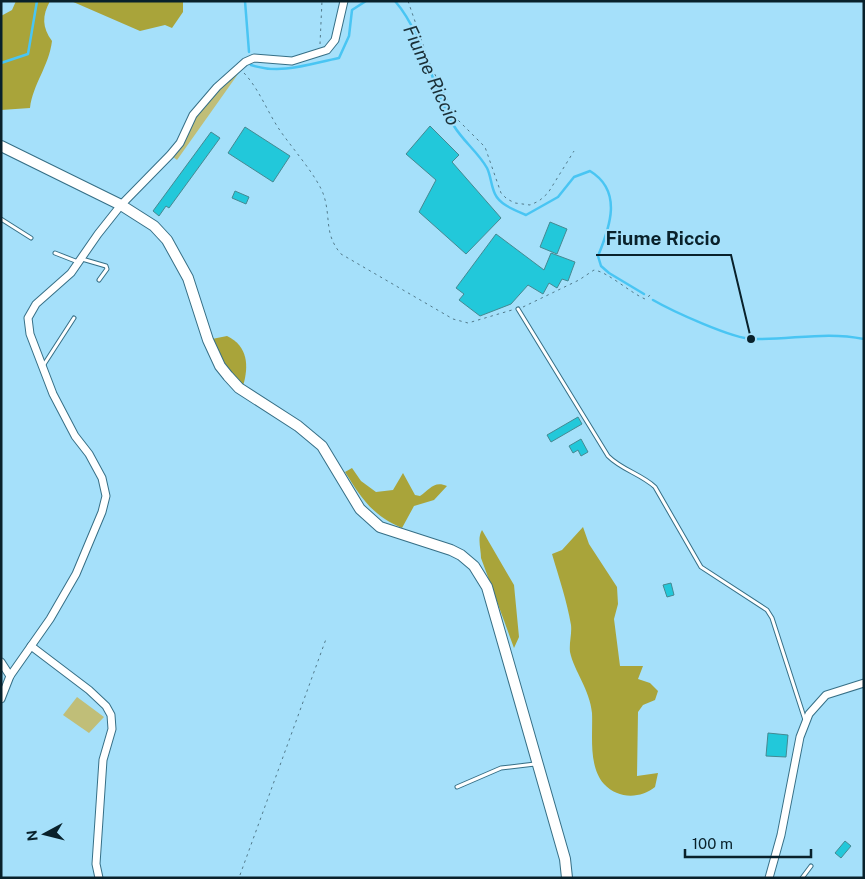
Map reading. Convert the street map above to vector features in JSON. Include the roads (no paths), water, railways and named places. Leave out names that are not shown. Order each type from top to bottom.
[{"type":"street","points":[[1,699],[10,676],[50,619],[76,574],[102,512],[106,496],[102,478],[89,454],[75,436],[53,394],[30,334],[28,318],[36,304],[71,273],[121,205],[180,143],[193,115],[201,103],[242,64],[254,58],[292,61],[319,55],[327,50],[335,40],[344,1]]},
{"type":"street","points":[[1,146],[121,205],[154,226],[168,240],[188,278],[212,349],[220,366],[239,388],[298,426],[322,446],[360,509],[380,527],[451,550],[461,555],[474,566],[486,588],[539,763],[564,859],[567,878]]},
{"type":"street","points":[[30,646],[89,690],[106,706],[110,715],[112,729],[103,760],[101,778],[96,864],[99,878]]},
{"type":"street","points":[[1,662],[10,676]]},
{"type":"street","points":[[769,878],[781,835],[800,737],[806,721],[814,706],[826,695],[864,683]]},
{"type":"lane","points":[[1,219],[31,238]]},
{"type":"lane","points":[[56,253],[106,266],[107,268],[99,280]]},
{"type":"lane","points":[[518,309],[608,456],[617,464],[646,479],[655,487],[701,567],[767,610],[772,618],[806,721]]},
{"type":"lane","points":[[42,366],[74,318]]},
{"type":"lane","points":[[458,787],[502,768],[539,763]]},
{"type":"lane","points":[[802,878],[811,866]]},
{"type":"waterway","name":"Fiume Riccio","points":[[1,63],[28,54],[37,1]]},
{"type":"waterway","name":"Fiume Riccio","points":[[245,1],[249,52]]},
{"type":"waterway","name":"Fiume Riccio","points":[[251,65],[262,68],[284,69],[339,58],[349,36],[352,10],[366,1]]},
{"type":"waterway","name":"Fiume Riccio","points":[[395,1],[414,30],[446,111],[454,126],[487,168],[497,198],[508,207],[526,215],[558,197],[574,177],[590,171],[600,179],[607,189],[610,199],[609,222],[598,256],[601,266],[609,273],[644,294]]},
{"type":"waterway","name":"Fiume Riccio","points":[[653,300],[703,324],[744,338],[836,336],[864,339]]},
{"type":"place","name":"Fiume Riccio","points":[[751,339]]}]
